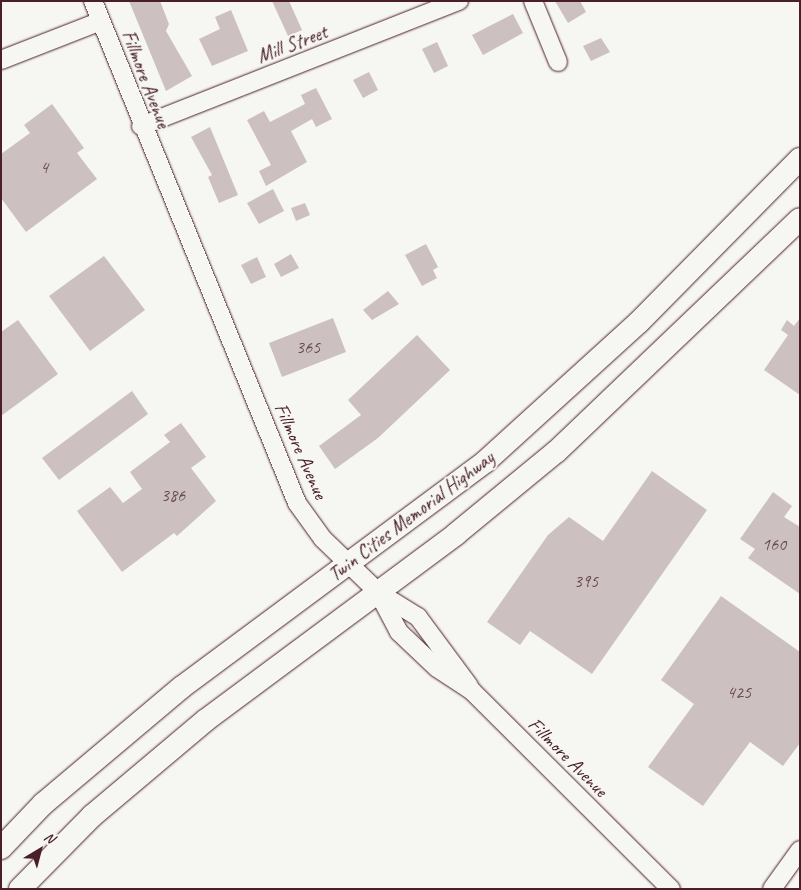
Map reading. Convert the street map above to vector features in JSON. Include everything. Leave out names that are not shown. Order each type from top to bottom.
[{"type":"main road","name":"Twin Cities Memorial Highway","points":[[1,848],[51,798],[182,687],[484,462],[546,409],[800,159]]},
{"type":"main road","name":"Twin Cities Memorial Highway","points":[[20,889],[92,816],[206,720],[378,592],[556,452],[800,219]]},
{"type":"street","name":"Fillmore Avenue","points":[[93,1],[141,126],[297,503],[323,539],[378,592],[399,632],[437,668],[472,691],[671,889]]},
{"type":"street","name":"Mill Street","points":[[141,126],[459,1]]},
{"type":"street","points":[[533,1],[558,62]]},
{"type":"street","points":[[1,60],[100,21]]},
{"type":"street","points":[[378,592],[418,617],[449,653],[472,691]]},
{"type":"street","points":[[772,889],[800,850]]},
{"type":"building","points":[[129,1],[160,1],[169,24],[166,31],[192,76],[166,91]]},
{"type":"building","points":[[272,1],[289,1],[302,30],[288,36]]},
{"type":"building","points":[[555,1],[580,1],[586,12],[568,23]]},
{"type":"building","points":[[231,10],[248,51],[212,66],[199,39],[220,29],[215,17]]},
{"type":"building","points":[[513,14],[523,33],[483,55],[472,35]]},
{"type":"building","points":[[601,38],[610,52],[591,61],[583,46]]},
{"type":"building","points":[[437,42],[448,66],[434,73],[422,49]]},
{"type":"building","points":[[369,72],[378,90],[363,98],[353,80]]},
{"type":"building","points":[[316,88],[332,119],[316,127],[312,119],[291,131],[307,162],[266,186],[259,171],[271,165],[247,120],[264,111],[270,122],[305,104],[301,95]]},
{"type":"building","points":[[52,104],[84,148],[77,153],[97,179],[26,232],[1,198],[1,154],[30,133],[24,125]]},
{"type":"building","points":[[210,127],[238,195],[219,203],[208,177],[212,175],[191,137]]},
{"type":"building","points":[[273,189],[284,211],[259,224],[247,203]]},
{"type":"building","points":[[305,203],[310,215],[296,221],[291,208]]},
{"type":"building","points":[[426,244],[438,267],[433,270],[437,278],[422,286],[405,255]]},
{"type":"building","points":[[291,254],[299,268],[281,277],[274,264]]},
{"type":"building","points":[[104,256],[145,310],[90,351],[49,296]]},
{"type":"building","points":[[257,257],[266,277],[251,284],[241,265]]},
{"type":"building","points":[[388,291],[399,304],[372,320],[363,310]]},
{"type":"building","points":[[333,318],[346,352],[282,377],[269,343]]},
{"type":"building","points":[[800,318],[800,395],[764,370],[788,335],[781,330],[787,320],[794,326]]},
{"type":"building","points":[[18,320],[58,374],[1,416],[1,332]]},
{"type":"building","points":[[417,335],[450,370],[378,438],[335,469],[319,446],[361,415],[348,400]]},
{"type":"building","points":[[132,391],[148,414],[59,480],[42,458]]},
{"type":"building","points":[[181,423],[206,457],[191,468],[216,501],[177,536],[174,533],[122,572],[77,511],[110,487],[123,503],[142,489],[130,472],[170,442],[164,435]]},
{"type":"building","points":[[652,471],[707,510],[592,674],[530,631],[520,645],[487,622],[548,535],[569,517],[603,541]]},
{"type":"building","points":[[773,492],[792,506],[784,517],[800,527],[800,594],[748,558],[755,549],[740,539]]},
{"type":"building","points":[[721,596],[800,652],[800,743],[783,766],[750,742],[703,806],[648,767],[694,704],[661,680]]}]
